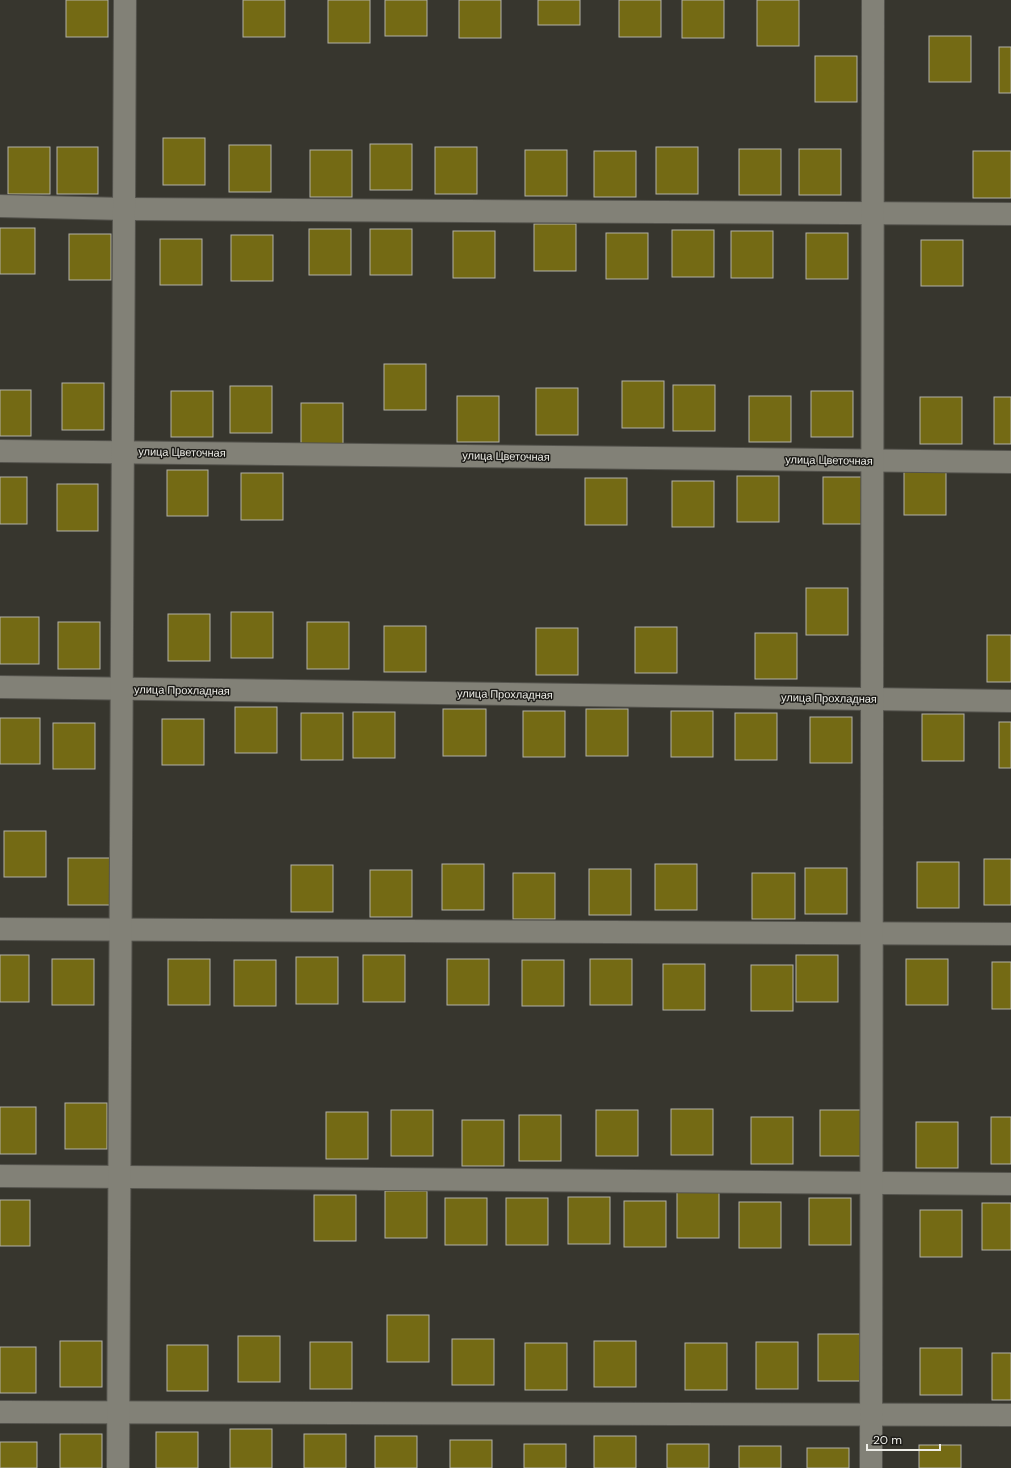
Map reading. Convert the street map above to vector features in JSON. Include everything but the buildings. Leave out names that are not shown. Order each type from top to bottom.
[{"type":"street","points":[[118,1468],[125,0]]},
{"type":"street","points":[[871,1468],[873,0]]},
{"type":"street","points":[[0,206],[124,209],[1011,214]]},
{"type":"street","name":"улица Цветочная","points":[[0,451],[1011,462]]},
{"type":"street","name":"улица Прохладная","points":[[0,687],[1011,701]]},
{"type":"street","points":[[0,929],[120,931],[1011,934]]},
{"type":"street","points":[[0,1176],[1011,1184]]},
{"type":"street","points":[[0,1412],[1011,1415]]}]
